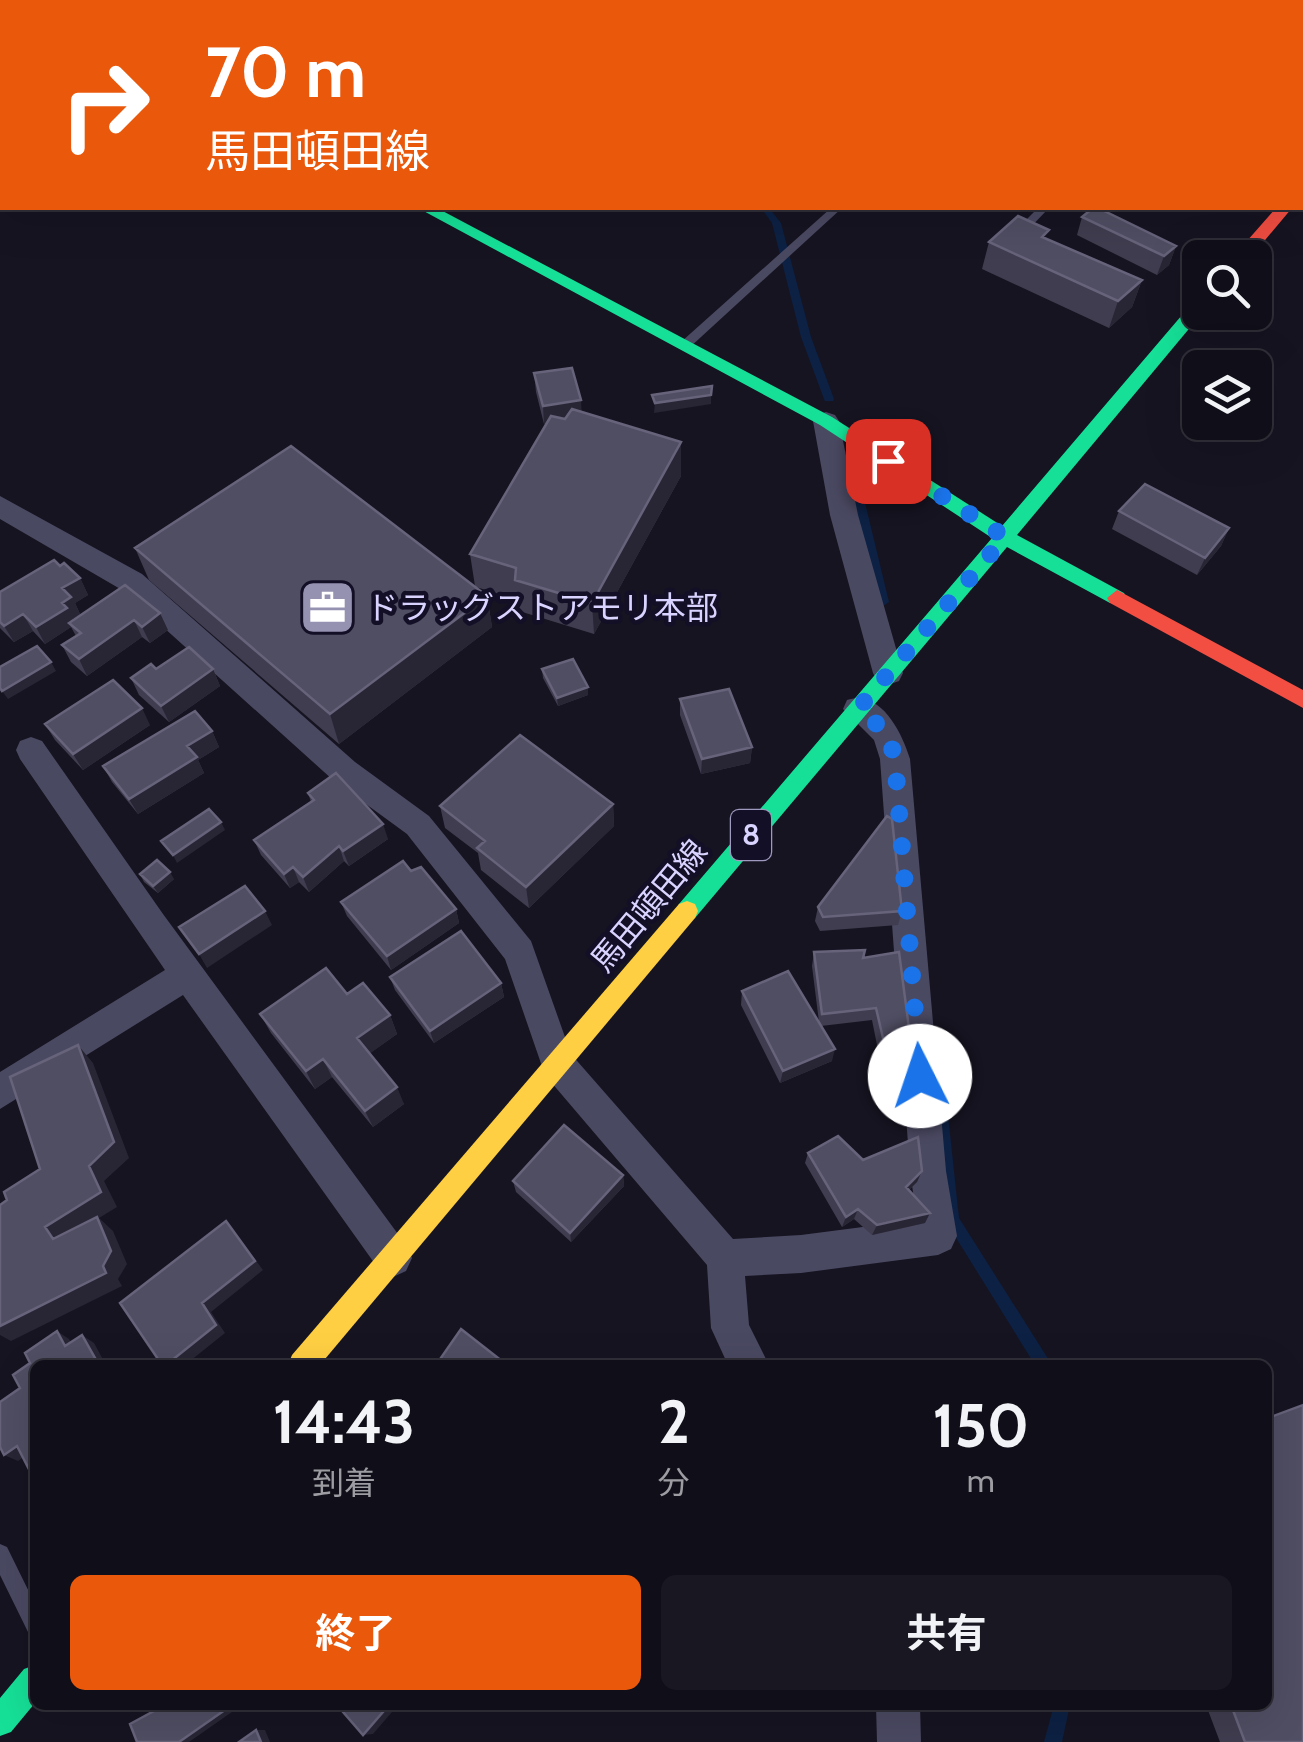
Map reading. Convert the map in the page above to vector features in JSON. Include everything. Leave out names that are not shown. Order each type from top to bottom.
[{"type":"main road","points":[[430,210],[826,421],[1005,537],[1303,700]]},
{"type":"main road","points":[[1256,240],[1282,210]]},
{"type":"main road","name":"馬田頓田線","points":[[306,1360],[1182,326]]},
{"type":"main road","points":[[0,1721],[30,1686]]},
{"type":"street","points":[[826,421],[844,516],[888,673]]},
{"type":"street","points":[[0,506],[132,582],[344,772],[418,825],[519,952],[558,1063],[725,1258],[730,1328],[746,1360]]},
{"type":"street","points":[[725,1258],[802,1254],[938,1236],[927,1152],[895,760],[888,733],[858,709]]},
{"type":"street","points":[[31,750],[392,1258]]},
{"type":"street","points":[[0,1092],[187,974]]},
{"type":"street","points":[[898,1710],[899,1742]]},
{"type":"lane","points":[[684,345],[835,210]]},
{"type":"lane","points":[[1018,234],[1042,210]]},
{"type":"lane","points":[[0,1554],[30,1615]]},
{"type":"building","points":[[1091,210],[1102,210],[1176,246],[1164,256],[1082,217]]},
{"type":"building","points":[[1018,216],[1049,230],[1042,237],[1142,280],[1118,301],[989,242]]},
{"type":"building","points":[[572,368],[581,400],[543,406],[534,373]]},
{"type":"building","points":[[712,386],[711,395],[655,403],[652,395]]},
{"type":"building","points":[[572,409],[681,442],[592,603],[515,580],[516,568],[470,554],[551,416],[565,419]]},
{"type":"building","points":[[291,446],[487,596],[330,714],[135,548]]},
{"type":"building","points":[[1145,484],[1229,528],[1205,558],[1119,511]]},
{"type":"building","points":[[54,560],[60,566],[64,563],[80,578],[62,588],[71,597],[62,603],[67,608],[36,627],[23,614],[4,626],[0,622],[0,592]]},
{"type":"building","points":[[125,585],[160,613],[142,627],[134,620],[79,659],[62,645],[81,633],[69,623]]},
{"type":"building","points":[[37,646],[51,662],[2,691],[0,667]]},
{"type":"building","points":[[189,647],[213,669],[161,706],[131,678],[151,664],[156,669]]},
{"type":"building","points":[[573,659],[588,687],[557,698],[542,669]]},
{"type":"building","points":[[113,680],[142,708],[73,754],[45,724]]},
{"type":"building","points":[[729,689],[752,747],[702,759],[680,699]]},
{"type":"building","points":[[195,711],[212,731],[187,746],[197,757],[129,799],[103,766]]},
{"type":"building","points":[[520,735],[613,804],[526,887],[477,848],[485,841],[440,806]]},
{"type":"building","points":[[336,773],[383,824],[343,851],[339,846],[303,877],[293,867],[284,874],[254,840],[314,800],[308,793]]},
{"type":"building","points":[[209,809],[221,822],[173,855],[161,841]]},
{"type":"building","points":[[887,816],[892,819],[902,911],[823,917],[818,907]]},
{"type":"building","points":[[157,860],[170,872],[153,886],[140,874]]},
{"type":"building","points":[[403,861],[411,871],[421,867],[456,909],[387,956],[341,902]]},
{"type":"building","points":[[245,886],[265,911],[199,954],[179,927]]},
{"type":"building","points":[[461,931],[501,983],[430,1031],[390,977]]},
{"type":"building","points":[[865,950],[863,958],[899,952],[910,1036],[883,1038],[876,1008],[822,1014],[814,952]]},
{"type":"building","points":[[326,968],[347,994],[363,983],[390,1015],[357,1038],[397,1087],[365,1111],[323,1059],[306,1071],[260,1014]]},
{"type":"building","points":[[788,971],[835,1049],[783,1071],[742,991]]},
{"type":"building","points":[[78,1045],[114,1142],[89,1166],[101,1192],[45,1227],[53,1239],[97,1217],[111,1251],[103,1266],[106,1273],[0,1326],[0,1205],[7,1200],[4,1192],[40,1169],[10,1077]]},
{"type":"building","points":[[564,1125],[623,1175],[570,1233],[513,1181]]},
{"type":"building","points":[[838,1136],[863,1160],[918,1137],[922,1171],[906,1187],[930,1213],[877,1225],[858,1209],[846,1217],[808,1153]]},
{"type":"building","points":[[226,1221],[255,1261],[202,1303],[216,1325],[172,1360],[159,1360],[120,1303]]},
{"type":"building","points":[[461,1329],[501,1360],[439,1360]]},
{"type":"building","points":[[57,1331],[65,1346],[82,1335],[96,1360],[30,1363],[25,1353]]},
{"type":"building","points":[[30,1363],[30,1471],[17,1446],[4,1455],[0,1447],[0,1402],[20,1388],[13,1375]]},
{"type":"building","points":[[1303,1405],[1303,1742],[1245,1742],[1233,1710],[1272,1710],[1272,1417]]},
{"type":"building","points":[[156,1710],[225,1710],[179,1742],[137,1742],[130,1724]]},
{"type":"building","points":[[341,1710],[385,1710],[363,1735]]},
{"type":"building","points":[[256,1730],[261,1742],[239,1742]]},
{"type":"waterway","points":[[766,210],[776,223],[806,337],[829,399]]},
{"type":"waterway","points":[[848,453],[883,602]]},
{"type":"waterway","points":[[941,1115],[952,1220],[1041,1360]]},
{"type":"waterway","points":[[1053,1742],[1061,1710]]},
{"type":"traffic: fast","points":[[430,210],[826,421],[1005,537],[1117,598]]},
{"type":"traffic: fast","points":[[687,911],[1182,326]]},
{"type":"traffic: fast","points":[[0,1721],[30,1686]]},
{"type":"traffic: slow","points":[[306,1360],[687,911]]},
{"type":"traffic: jam","points":[[1256,240],[1282,210]]},
{"type":"traffic: jam","points":[[1117,598],[1303,700]]},
{"type":"place","name":"ドラッグストアモリ本部","points":[[327,608]]},
{"type":"route","points":[[888,461],[1005,537],[858,709],[888,733],[895,760],[920,1076]]}]
